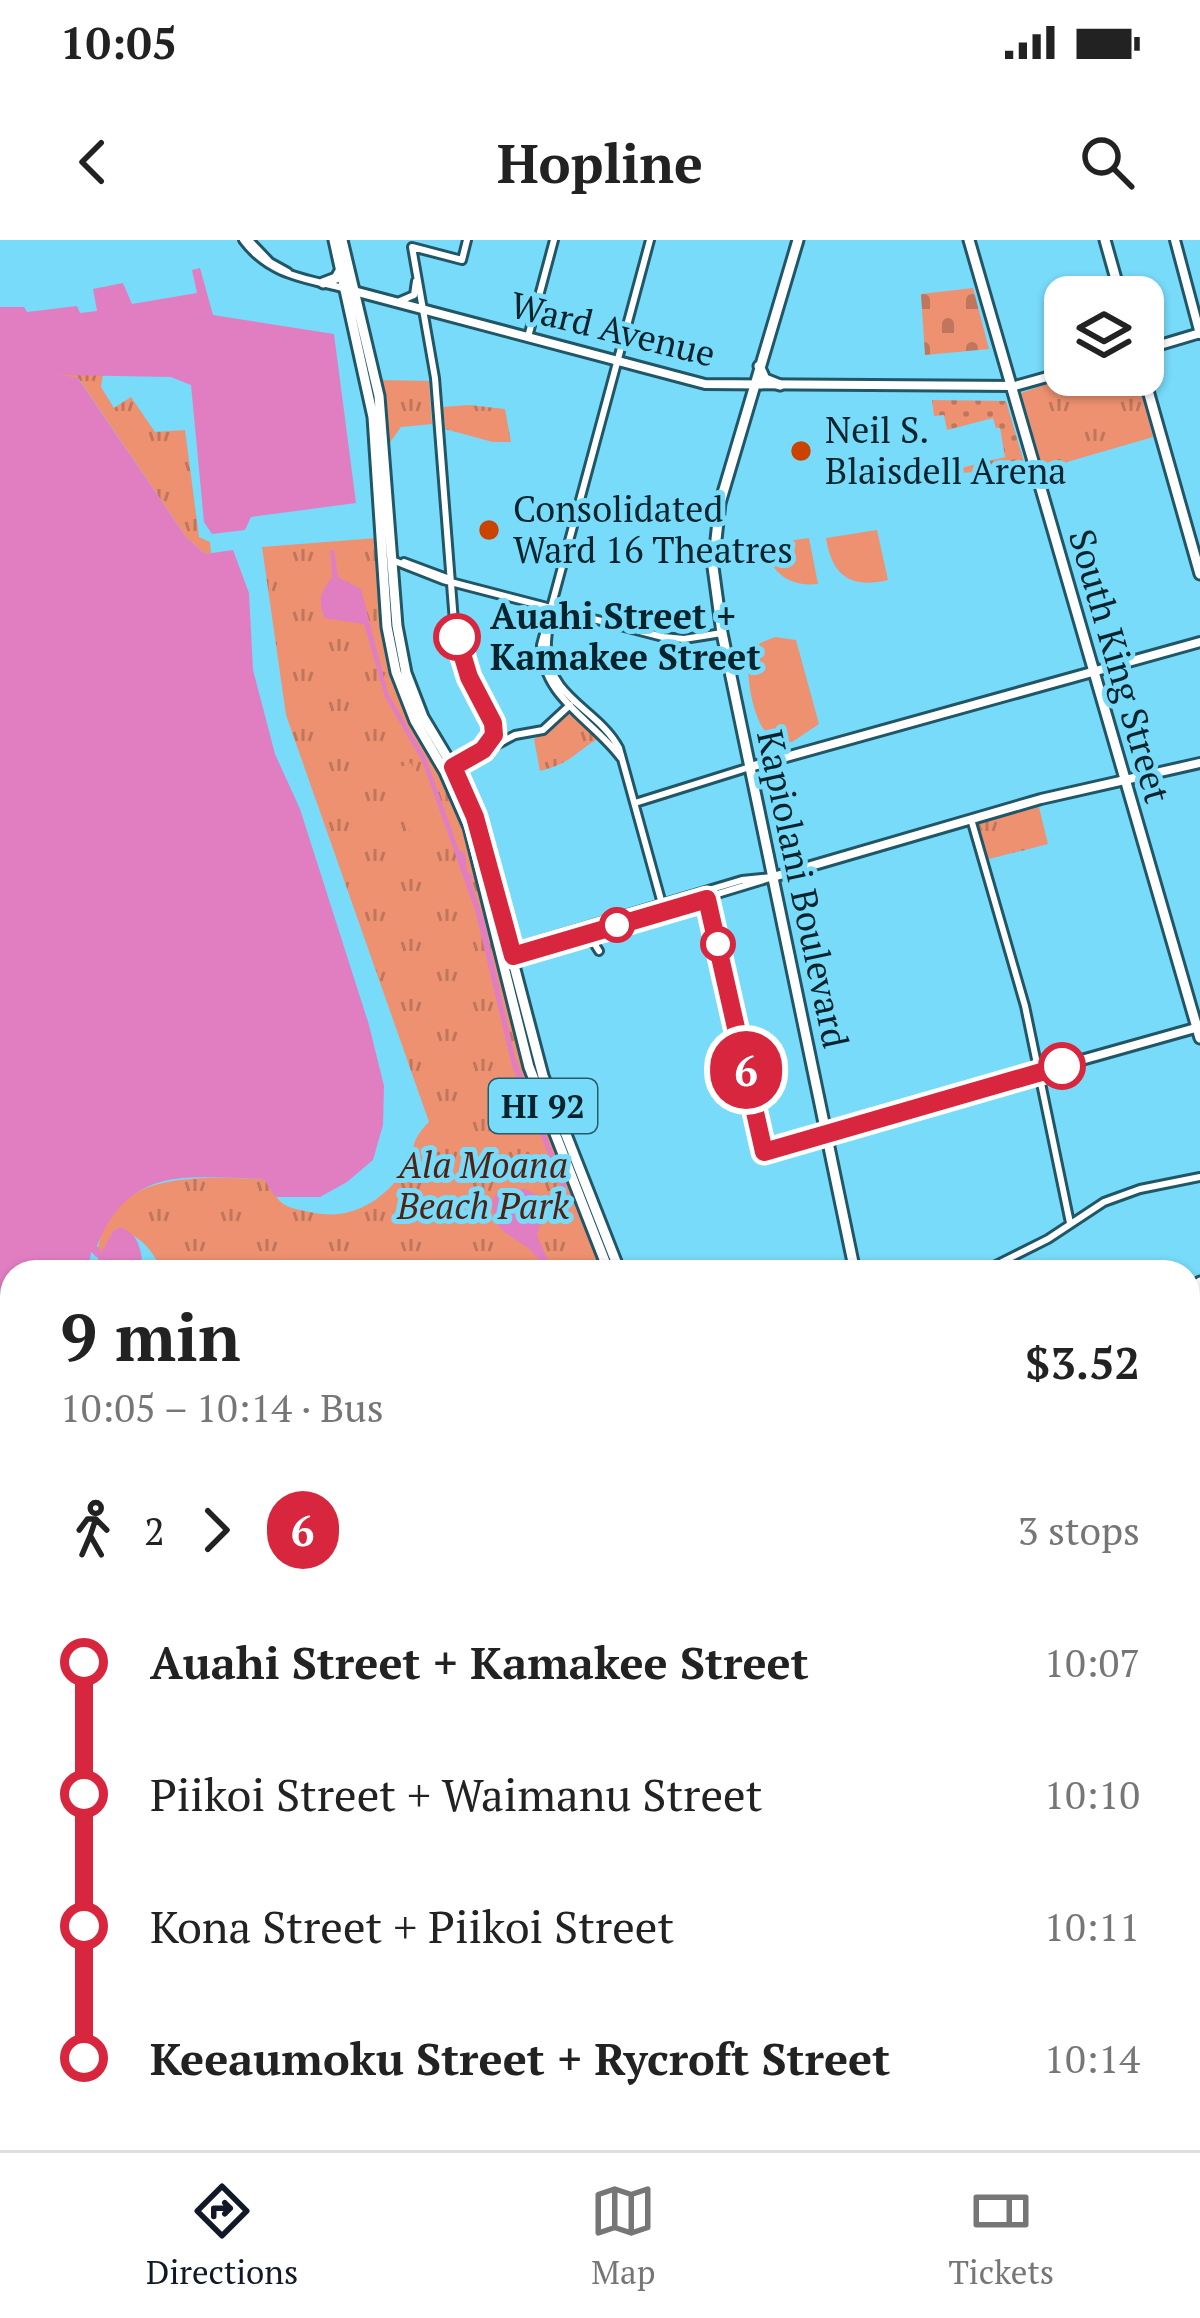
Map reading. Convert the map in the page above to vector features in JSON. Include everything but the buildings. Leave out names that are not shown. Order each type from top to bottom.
[{"type":"main road","name":"HI 92","points":[[338,240],[340,271],[369,357],[383,431],[387,627],[396,672],[415,721],[449,769]]},
{"type":"main road","name":"HI 92","points":[[338,240],[373,417],[387,559],[406,673],[469,827],[503,938],[506,972],[536,1090],[604,1260]]},
{"type":"main road","name":"Kapiolani Boulevard","points":[[798,240],[715,531],[713,567],[722,633],[852,1260]]},
{"type":"main road","name":"South King Street","points":[[969,240],[1199,1031]]},
{"type":"main road","points":[[1105,240],[1115,276]]},
{"type":"main road","points":[[1164,344],[1200,334],[1173,240]]},
{"type":"main road","points":[[323,283],[340,271]]},
{"type":"main road","name":"Ward Avenue","points":[[347,289],[705,384],[1011,386],[1044,377]]},
{"type":"main road","points":[[759,366],[763,377],[779,385]]},
{"type":"main road","points":[[993,385],[1005,366]]},
{"type":"main road","points":[[1150,396],[1200,574]]},
{"type":"main road","points":[[750,767],[1200,642]]},
{"type":"main road","points":[[773,877],[971,819],[1200,763]]},
{"type":"main road","name":"HI 92","points":[[503,938],[511,952],[550,1100],[615,1260]]},
{"type":"main road","points":[[825,1132],[1199,1031]]},
{"type":"street","name":"Ward Avenue","points":[[246,240],[270,262],[297,276],[347,289]]},
{"type":"street","points":[[467,240],[462,260],[412,248],[429,335],[450,580],[462,656],[476,692],[505,741]]},
{"type":"street","points":[[529,338],[554,240]]},
{"type":"street","points":[[650,240],[543,626],[543,665],[551,686],[599,730],[621,758],[663,906]]},
{"type":"street","points":[[369,357],[360,303],[413,296],[417,272]]},
{"type":"street","points":[[429,335],[436,321],[447,316]]},
{"type":"street","points":[[431,571],[442,568],[448,556]]},
{"type":"street","points":[[387,559],[663,637],[722,633]]},
{"type":"street","points":[[387,559],[450,580]]},
{"type":"street","points":[[393,581],[398,570],[407,568]]},
{"type":"street","points":[[529,600],[555,591]]},
{"type":"street","points":[[449,769],[483,750],[543,730],[571,705]]},
{"type":"street","points":[[483,750],[494,737],[493,723]]},
{"type":"street","points":[[635,803],[750,767]]},
{"type":"street","points":[[971,819],[1024,1001],[1070,1222]]},
{"type":"street","points":[[511,952],[573,938],[762,875],[773,877]]},
{"type":"street","points":[[503,938],[537,939],[663,906]]},
{"type":"street","points":[[573,938],[594,943],[599,950]]},
{"type":"street","points":[[506,972],[511,952],[537,939]]},
{"type":"street","points":[[1006,1260],[1120,1196],[1200,1177]]},
{"type":"green space","points":[[973,288],[989,349],[925,355],[921,294]]},
{"type":"green space","points":[[61,372],[103,374],[101,387],[114,408],[131,397],[155,432],[185,430],[199,537],[210,542],[211,553],[205,554],[186,537],[79,379],[62,377]]},
{"type":"green space","points":[[379,380],[429,381],[432,424],[401,427],[388,445]]},
{"type":"green space","points":[[1044,385],[1044,396],[1142,396],[1153,437],[1043,469],[1021,393]]},
{"type":"green space","points":[[932,400],[1006,401],[1028,476],[1011,480],[1007,470],[913,476],[911,465],[950,461],[953,470],[1005,457],[1000,428],[993,418],[947,430],[944,415],[934,416]]},
{"type":"green space","points":[[443,407],[505,409],[511,442],[445,429]]},
{"type":"green space","points":[[877,530],[888,580],[864,583],[845,577],[833,562],[826,538]]},
{"type":"green space","name":"Ala Moana Beach Park","points":[[377,538],[386,658],[404,708],[461,816],[532,1088],[601,1260],[156,1260],[144,1243],[113,1231],[103,1252],[98,1250],[106,1223],[120,1204],[140,1191],[188,1179],[264,1179],[290,1207],[329,1214],[354,1211],[395,1182],[429,1122],[286,715],[262,547]]},
{"type":"green space","points":[[809,538],[818,584],[783,576],[771,563],[765,544]]},
{"type":"green space","points":[[775,637],[796,640],[819,724],[792,742],[777,740],[765,731],[750,689],[748,664],[753,646]]},
{"type":"green space","points":[[569,712],[601,737],[567,761],[540,771],[534,739]]},
{"type":"green space","points":[[411,763],[430,827],[411,834],[389,771]]},
{"type":"green space","points":[[1039,807],[1048,844],[985,860],[976,823]]},
{"type":"shaded area","points":[[200,268],[213,315],[334,334],[356,503],[251,517],[245,530],[212,534],[204,522],[191,385],[171,377],[60,375],[78,378],[186,537],[205,554],[233,550],[249,593],[253,670],[275,754],[300,809],[369,1025],[384,1086],[383,1125],[373,1160],[320,1197],[275,1197],[264,1179],[187,1178],[145,1188],[111,1219],[97,1246],[102,1252],[113,1231],[121,1227],[136,1240],[142,1260],[98,1260],[91,1252],[90,1260],[0,1260],[0,307],[24,307],[27,312],[77,306],[80,313],[97,311],[93,289],[123,283],[132,304],[197,293],[192,270]]},
{"type":"shaded area","points":[[330,550],[334,550],[338,577],[361,589],[388,693],[426,758],[459,850],[465,853],[467,871],[474,877],[470,879],[515,1057],[566,1186],[565,1196],[546,1207],[537,1235],[548,1260],[539,1260],[504,1231],[493,1213],[493,1198],[500,1190],[525,1189],[546,1199],[560,1194],[562,1188],[512,1066],[475,910],[422,761],[385,697],[364,624],[324,618],[321,600],[332,577]]},
{"type":"bus line","name":"6","points":[[457,637],[494,735],[483,750],[453,767],[475,817],[513,956],[707,899],[764,1152],[1062,1066]]},
{"type":"place","name":"Neil S. Blaisdell Arena","points":[[801,451]]},
{"type":"place","name":"Consolidated Ward 16 Theatres","points":[[489,530]]},
{"type":"place","name":"Auahi Street + Kamakee Street","points":[[457,637]]}]
